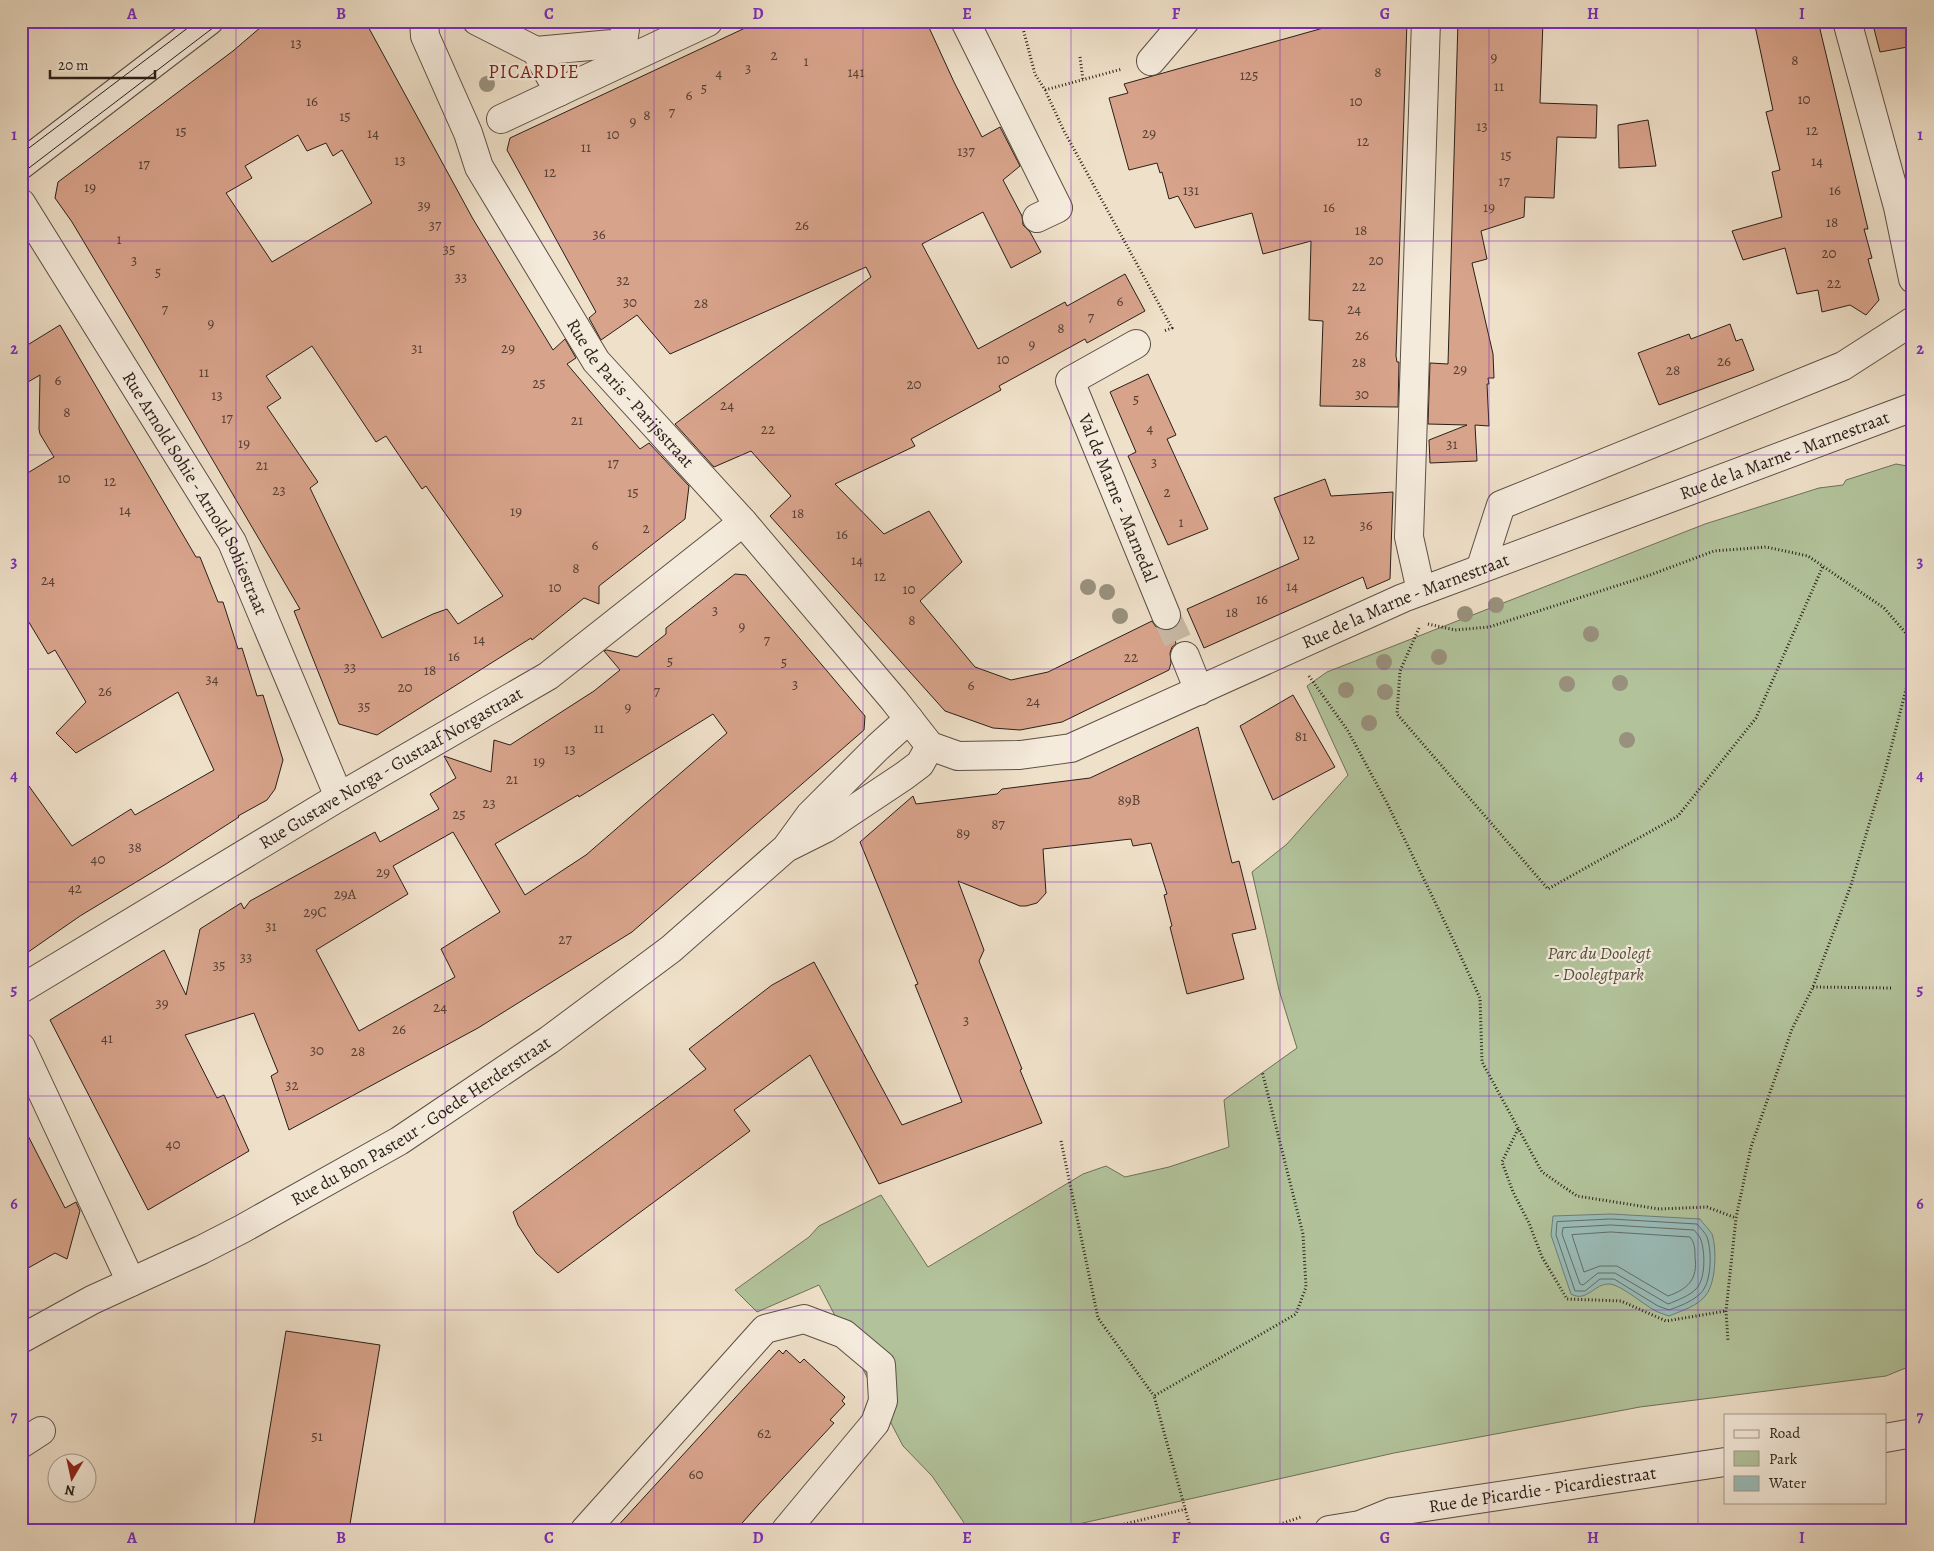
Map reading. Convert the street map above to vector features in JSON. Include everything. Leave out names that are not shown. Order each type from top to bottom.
[{"type":"street","points":[[21,165],[209,21]]},
{"type":"street","name":"Rue de Paris - Parijsstraat","points":[[424,21],[425,36],[456,87],[479,167],[596,361],[743,522],[909,719]]},
{"type":"street","points":[[477,21],[536,51],[623,43],[625,29]]},
{"type":"street","points":[[965,21],[1058,208],[1037,218]]},
{"type":"street","points":[[1151,61],[1185,21]]},
{"type":"street","points":[[1421,591],[1409,536],[1426,21]]},
{"type":"street","points":[[1847,21],[1898,207],[1913,279]]},
{"type":"street","points":[[501,119],[708,22]]},
{"type":"street","points":[[536,51],[559,92]]},
{"type":"street","name":"Rue Arnold Sohie - Arnold Sohiestraat","points":[[21,203],[232,542],[339,797]]},
{"type":"street","points":[[1481,567],[1501,506],[1843,366],[1913,321]]},
{"type":"street","name":"Val de Marne - Marnedal","points":[[1136,344],[1070,382],[1166,615]]},
{"type":"street","name":"Rue de la Marne - Marnestraat","points":[[930,746],[958,756],[1020,755],[1071,748],[1421,591],[1913,407]]},
{"type":"street","name":"Rue Gustave Norga - Gustaaf Norgastraat","points":[[21,988],[339,797],[548,676],[743,522]]},
{"type":"street","points":[[1185,656],[1199,691]]},
{"type":"street","points":[[909,719],[930,746]]},
{"type":"street","name":"Rue du Bon Pasteur - Goede Herderstraat","points":[[21,1339],[92,1300],[242,1229],[399,1141],[549,1040],[671,948],[786,848],[810,815],[909,719]]},
{"type":"street","name":"Rue du Bon Pasteur - Goede Herderstraat","points":[[786,848],[826,828],[904,776],[920,764],[930,746]]},
{"type":"street","points":[[21,1047],[131,1282]]},
{"type":"street","points":[[586,1530],[765,1329],[804,1319],[844,1334],[881,1365],[883,1402],[875,1423],[786,1530]]},
{"type":"street","points":[[1886,1438],[1913,1433]]},
{"type":"street","name":"Rue de Picardie - Picardiestraat","points":[[1329,1530],[1358,1527],[1392,1512],[1724,1462]]},
{"type":"path","points":[[1021,21],[1035,74],[1045,90],[1064,131],[1172,328],[1136,344]]},
{"type":"path","points":[[1080,58],[1082,80]]},
{"type":"path","points":[[1045,90],[1151,61]]},
{"type":"path","points":[[1728,1341],[1726,1311],[1736,1218],[1751,1147],[1792,1029],[1813,987],[1851,885],[1912,671],[1912,638],[1884,608],[1823,566],[1808,556],[1766,547],[1714,551],[1650,575],[1489,627],[1455,630],[1421,623],[1400,671],[1397,714],[1548,889],[1678,816],[1756,718],[1823,566]]},
{"type":"path","points":[[1290,649],[1348,731],[1388,805],[1450,933],[1480,998],[1482,1062],[1542,1172],[1577,1196],[1659,1209],[1706,1207],[1736,1218]]},
{"type":"path","points":[[1813,987],[1892,988]]},
{"type":"path","points":[[1154,1396],[1296,1314],[1306,1287],[1303,1234],[1262,1071]]},
{"type":"path","points":[[1518,1128],[1502,1162],[1513,1192],[1529,1223],[1542,1257],[1567,1299],[1621,1301],[1666,1321],[1726,1311]]},
{"type":"path","points":[[1061,1141],[1098,1318],[1154,1396],[1191,1530]]},
{"type":"path","points":[[1100,1530],[1186,1509]]},
{"type":"green space","name":"Parc du Doolegt - Doolegtpark","points":[[1896,464],[1913,467],[1913,1365],[1886,1376],[1640,1407],[1394,1453],[1052,1530],[969,1530],[932,1476],[903,1446],[819,1285],[757,1312],[735,1290],[809,1237],[819,1226],[881,1195],[928,1267],[1083,1174],[1106,1166],[1125,1177],[1169,1167],[1229,1147],[1224,1100],[1297,1048],[1279,990],[1252,872],[1287,844],[1348,775],[1307,686],[1327,672],[1705,524],[1819,488],[1843,485],[1846,480]]},
{"type":"water","points":[[1611,1214],[1700,1219],[1712,1234],[1715,1256],[1712,1282],[1703,1299],[1689,1308],[1669,1316],[1649,1307],[1615,1285],[1599,1286],[1582,1296],[1571,1294],[1551,1235],[1553,1216]]},
{"type":"building","points":[[268,21],[365,21],[473,219],[553,350],[565,339],[576,358],[567,364],[640,449],[649,443],[689,486],[685,519],[599,586],[599,604],[584,598],[532,640],[531,638],[377,735],[339,724],[294,611],[300,609],[143,341],[72,222],[55,198],[58,182],[233,51]],"holes":[[[298,135],[307,151],[326,143],[333,156],[342,150],[372,203],[272,262],[226,193],[252,178],[245,166]],[[312,346],[376,442],[386,436],[422,489],[426,486],[503,596],[458,624],[447,609],[382,638],[310,488],[318,482],[267,407],[281,398],[266,376]]]},
{"type":"building","points":[[760,21],[926,21],[982,137],[1000,127],[1020,166],[1003,180],[1022,216],[1023,225],[1030,232],[1041,252],[1011,268],[983,212],[922,244],[978,349],[1065,302],[1067,306],[1125,274],[1145,311],[1087,343],[1085,339],[999,386],[1001,390],[911,439],[915,446],[835,484],[884,534],[929,511],[962,562],[920,601],[975,667],[1011,680],[1048,672],[1152,621],[1156,627],[1163,630],[1173,629],[1176,644],[1172,647],[1170,653],[1171,663],[1169,670],[1062,722],[1020,730],[993,728],[945,711],[770,516],[791,496],[751,451],[714,467],[675,424],[871,277],[866,267],[670,354],[637,315],[601,340],[589,318],[596,312],[507,150],[510,138]]},
{"type":"building","points":[[1333,21],[1407,21],[1396,356],[1397,362],[1399,362],[1398,407],[1320,406],[1323,321],[1309,320],[1311,241],[1263,254],[1252,213],[1195,228],[1178,196],[1169,199],[1162,172],[1160,173],[1157,163],[1129,170],[1109,98],[1128,93],[1124,84],[1334,25]]},
{"type":"building","points":[[1458,21],[1543,21],[1540,103],[1597,105],[1596,138],[1557,137],[1554,198],[1525,197],[1524,217],[1481,231],[1487,259],[1472,263],[1493,354],[1494,378],[1488,378],[1489,384],[1487,384],[1489,426],[1475,425],[1477,461],[1430,463],[1429,440],[1467,425],[1428,424],[1430,363],[1448,364]]},
{"type":"building","points":[[1754,21],[1818,21],[1868,229],[1864,229],[1872,258],[1868,259],[1879,300],[1866,315],[1850,305],[1822,312],[1818,290],[1797,294],[1785,248],[1743,260],[1732,231],[1782,217],[1772,172],[1780,170],[1766,112],[1773,110]]},
{"type":"building","points":[[1872,21],[1913,21],[1913,46],[1880,52]]},
{"type":"building","points":[[1648,120],[1656,166],[1619,168],[1618,125]]},
{"type":"building","points":[[1730,324],[1736,341],[1742,339],[1754,370],[1659,405],[1638,353],[1689,334],[1691,339]]},
{"type":"building","points":[[60,325],[196,557],[200,557],[218,602],[223,602],[238,649],[242,648],[257,696],[263,695],[283,760],[275,789],[267,800],[238,816],[166,864],[80,916],[21,957],[21,775],[72,846],[131,809],[135,815],[214,770],[178,692],[76,753],[56,733],[86,702],[55,650],[48,654],[21,609],[21,477],[54,457],[39,429],[40,375],[21,386],[21,349]]},
{"type":"building","points":[[1148,374],[1176,435],[1167,439],[1208,529],[1168,545],[1128,456],[1136,452],[1110,392]]},
{"type":"building","points":[[1325,479],[1331,496],[1393,492],[1390,579],[1367,589],[1363,577],[1204,648],[1187,609],[1299,559],[1274,498]]},
{"type":"building","points":[[735,574],[746,575],[865,716],[864,730],[632,932],[478,1028],[289,1130],[271,1076],[278,1072],[254,1013],[185,1035],[217,1098],[224,1095],[249,1151],[148,1210],[50,1020],[164,950],[186,995],[200,929],[241,903],[244,909],[250,901],[375,832],[380,842],[439,809],[430,794],[456,778],[444,756],[491,772],[494,740],[510,745],[594,691],[620,670],[604,651],[607,650],[637,657],[666,634],[666,628]],"holes":[[[713,714],[727,733],[586,855],[525,895],[495,844],[578,795],[579,797]],[[453,832],[500,912],[441,949],[455,977],[359,1031],[316,950],[408,894],[393,866]]]},
{"type":"building","points":[[1293,695],[1335,767],[1273,800],[1240,726]]},
{"type":"building","points":[[1198,727],[1232,863],[1239,861],[1256,929],[1232,934],[1244,979],[1187,994],[1170,927],[1172,926],[1164,895],[1167,894],[1151,843],[1133,846],[1131,839],[1043,849],[1046,893],[1037,903],[1026,906],[1020,906],[958,881],[984,950],[979,961],[1042,1123],[879,1184],[810,1055],[734,1110],[750,1131],[558,1273],[536,1253],[518,1225],[513,1212],[706,1069],[689,1049],[772,985],[814,962],[902,1125],[962,1102],[915,985],[918,984],[860,842],[913,796],[916,804],[997,794],[1002,789],[1090,778]]},
{"type":"building","points":[[21,1122],[65,1208],[76,1202],[80,1211],[67,1259],[55,1253],[21,1272]]},
{"type":"building","points":[[286,1331],[380,1345],[349,1530],[253,1530]]},
{"type":"building","points":[[779,1350],[783,1354],[786,1350],[800,1363],[804,1359],[845,1397],[842,1401],[845,1404],[830,1420],[834,1423],[736,1530],[614,1530]]},
{"type":"tunnel","points":[[1166,615],[1185,656]]},
{"type":"tram line","points":[[21,154],[197,21]]},
{"type":"tram line","points":[[21,174],[222,21]]},
{"type":"district","name":"PICARDIE","points":[[534,71]]}]
